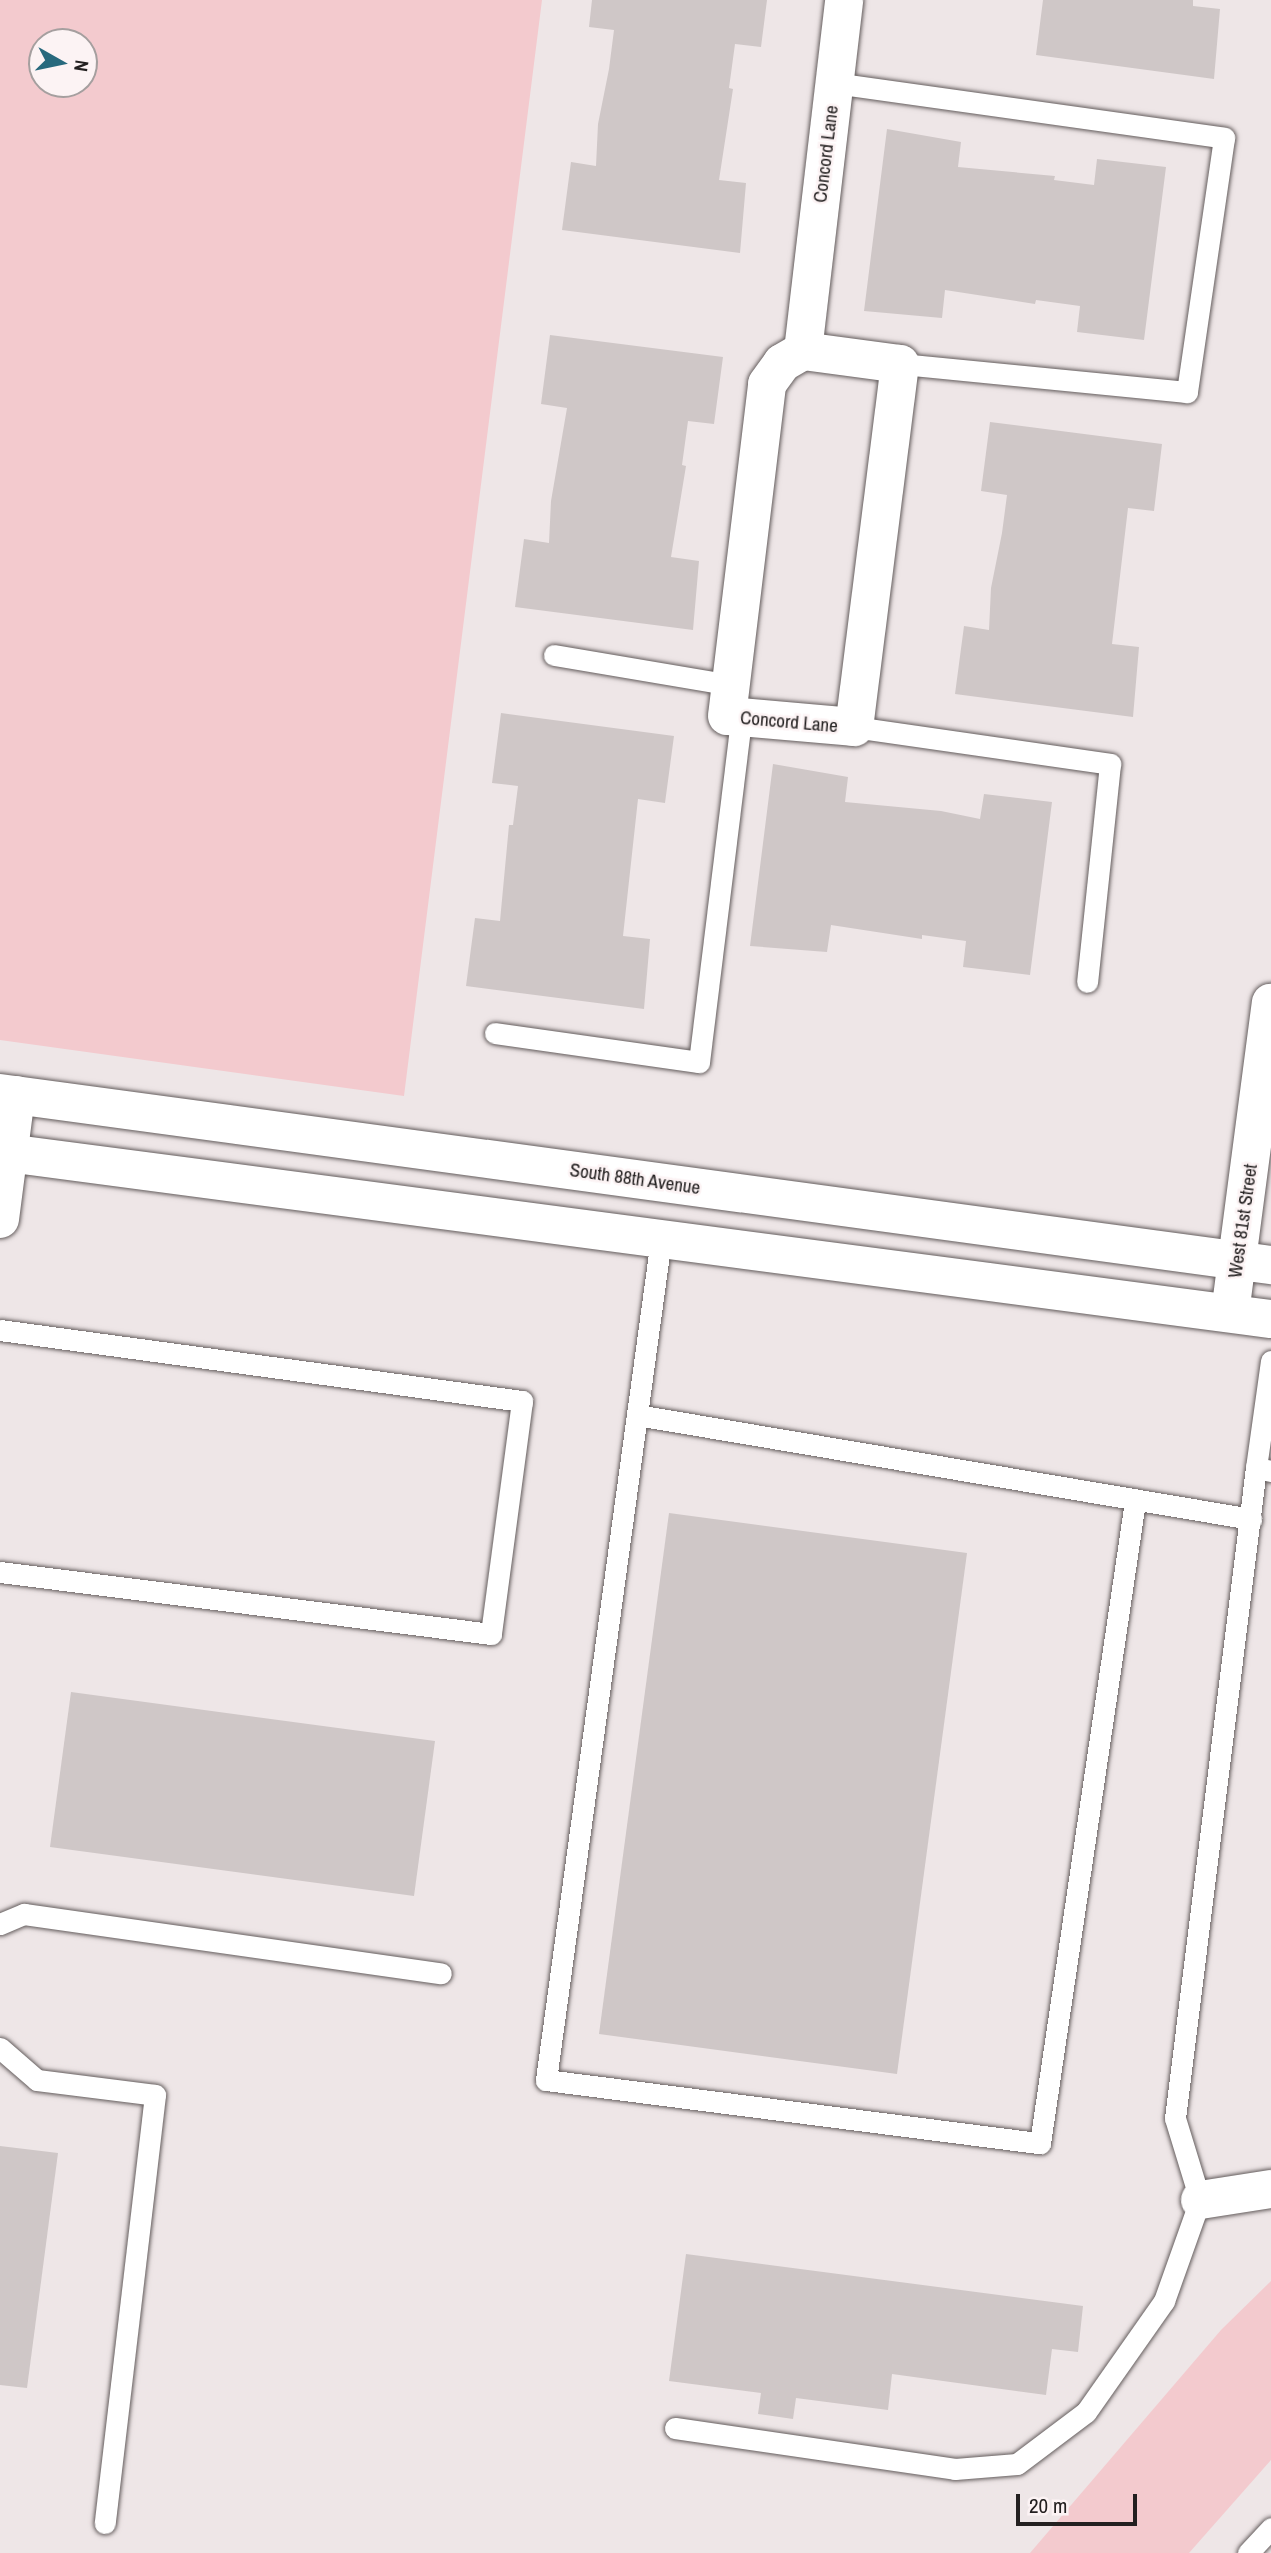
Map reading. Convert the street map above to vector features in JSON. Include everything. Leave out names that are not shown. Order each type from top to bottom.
[{"type":"street","name":"Concord Lane","points":[[844,0],[803,351],[782,363],[767,384],[736,702],[854,727],[901,364]]},
{"type":"street","points":[[803,351],[901,364]]},
{"type":"street","name":"West 81st Street","points":[[1230,1313],[1255,1262],[1271,1003]]},
{"type":"street","points":[[0,1219],[8,1094]]},
{"type":"street","name":"South 88th Avenue","points":[[8,1094],[1255,1262]]},
{"type":"street","points":[[4,1152],[1271,1319]]},
{"type":"street","points":[[1200,2200],[1271,2189]]},
{"type":"lane","points":[[835,83],[1224,138],[1187,392],[901,364]]},
{"type":"lane","points":[[495,1033],[699,1062],[736,702],[554,655]]},
{"type":"lane","points":[[854,727],[1110,764],[1087,982]]},
{"type":"lane","points":[[661,1238],[546,2080],[1041,2143],[1135,1501]]},
{"type":"lane","points":[[0,1330],[522,1401],[491,1634],[0,1572]]},
{"type":"lane","points":[[675,2428],[955,2469],[1017,2464],[1086,2412],[1164,2301],[1200,2200],[1175,2118],[1251,1519],[1264,1469],[1271,1361]]},
{"type":"lane","points":[[637,1415],[1251,1519]]},
{"type":"lane","points":[[0,1924],[24,1914],[441,1973]]},
{"type":"lane","points":[[0,2048],[37,2080],[155,2095],[105,2523]]},
{"type":"lane","points":[[1248,2553],[1271,2528]]},
{"type":"shaded area","points":[[0,0],[542,0],[404,1096],[0,1040]]},
{"type":"shaded area","points":[[1271,2281],[1271,2460],[1189,2553],[1030,2553],[1221,2330]]},
{"type":"building","points":[[592,0],[767,0],[761,47],[735,44],[729,88],[733,89],[719,180],[746,183],[740,253],[562,230],[571,162],[596,166],[598,124],[609,69],[614,30],[589,27]]},
{"type":"building","points":[[1043,0],[1193,0],[1193,6],[1220,9],[1214,79],[1036,55]]},
{"type":"building","points":[[887,129],[961,142],[958,167],[1055,176],[1054,180],[1094,185],[1097,159],[1166,167],[1144,340],[1077,332],[1080,306],[1036,300],[1035,304],[945,290],[942,318],[864,311]]},
{"type":"building","points":[[550,335],[723,357],[714,424],[688,421],[682,465],[686,466],[671,557],[699,561],[693,630],[515,607],[524,539],[549,543],[551,501],[567,408],[541,404]]},
{"type":"building","points":[[990,422],[1162,444],[1154,511],[1128,508],[1112,644],[1139,647],[1133,717],[955,694],[964,626],[989,630],[991,588],[1007,495],[981,491]]},
{"type":"building","points":[[501,713],[674,736],[665,803],[638,799],[623,936],[650,939],[644,1009],[466,986],[475,918],[500,921],[509,825],[513,825],[518,786],[492,783]]},
{"type":"building","points":[[773,764],[848,777],[845,802],[941,811],[980,819],[984,794],[1052,802],[1030,975],[963,967],[966,941],[922,935],[922,939],[831,925],[827,952],[750,946]]},
{"type":"building","points":[[669,1513],[967,1553],[897,2074],[599,2034]]},
{"type":"building","points":[[71,1692],[435,1741],[414,1896],[50,1847]]},
{"type":"building","points":[[0,2146],[58,2153],[27,2388],[0,2385]]},
{"type":"building","points":[[686,2254],[1083,2306],[1078,2352],[1052,2349],[1046,2395],[892,2374],[888,2410],[796,2398],[793,2419],[758,2414],[761,2393],[669,2381]]}]
